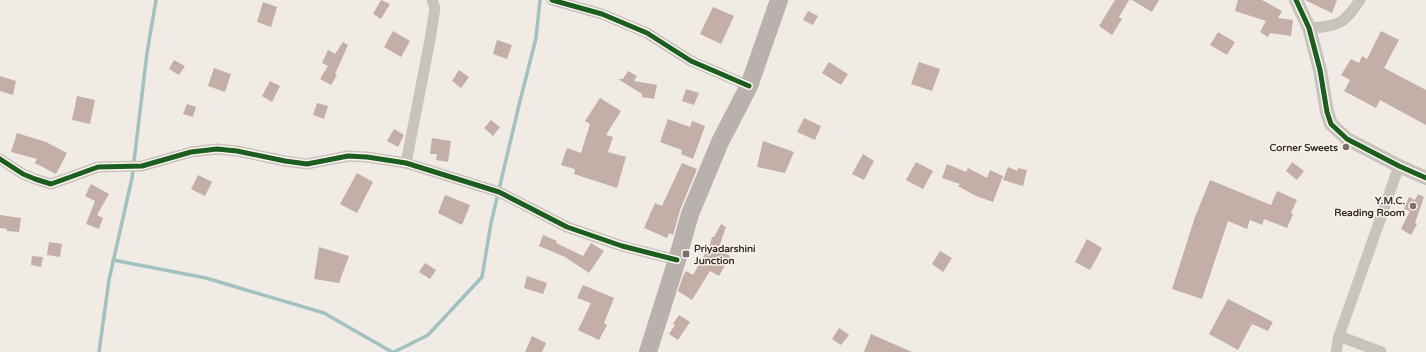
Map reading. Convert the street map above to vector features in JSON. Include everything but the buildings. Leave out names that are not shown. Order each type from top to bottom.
[{"type":"main road","points":[[648,352],[648,347],[677,260],[690,214],[720,142],[749,86],[779,0]]},
{"type":"street","points":[[406,163],[430,40],[435,8],[432,0]]},
{"type":"street","points":[[552,0],[602,14],[647,33],[691,60],[749,86]]},
{"type":"street","points":[[1296,0],[1309,28],[1320,70],[1327,112],[1331,124],[1347,138],[1399,166],[1426,178]]},
{"type":"street","points":[[1309,28],[1330,27],[1346,20],[1360,0]]},
{"type":"street","points":[[0,159],[23,174],[51,184],[98,167],[142,166],[191,152],[217,149],[237,151],[307,164],[348,156],[367,156],[406,163],[500,192],[567,227],[622,246],[677,260]]},
{"type":"street","points":[[1336,352],[1339,336],[1399,166]]},
{"type":"street","points":[[1339,336],[1381,352]]},
{"type":"waterway","points":[[99,352],[109,280],[132,178],[147,53],[156,0]]},
{"type":"waterway","points":[[394,352],[428,335],[482,277],[491,223],[536,38],[540,0]]},
{"type":"waterway","points":[[113,260],[206,278],[324,313],[392,352]]},
{"type":"cycle path","points":[[552,0],[602,14],[647,33],[691,61],[749,86]]},
{"type":"cycle path","points":[[1296,0],[1309,28],[1320,70],[1327,112],[1331,124],[1347,139],[1426,178]]},
{"type":"cycle path","points":[[0,159],[23,174],[51,184],[98,167],[142,166],[191,152],[217,149],[237,151],[307,164],[348,156],[367,157],[406,163],[499,192],[567,227],[622,246],[677,260]]},
{"type":"place","name":"Corner Sweets","points":[[1346,147]]},
{"type":"place","name":"Y.M.C. Reading Room","points":[[1413,206]]},
{"type":"place","name":"Priyadarshini Junction","points":[[686,254]]}]
